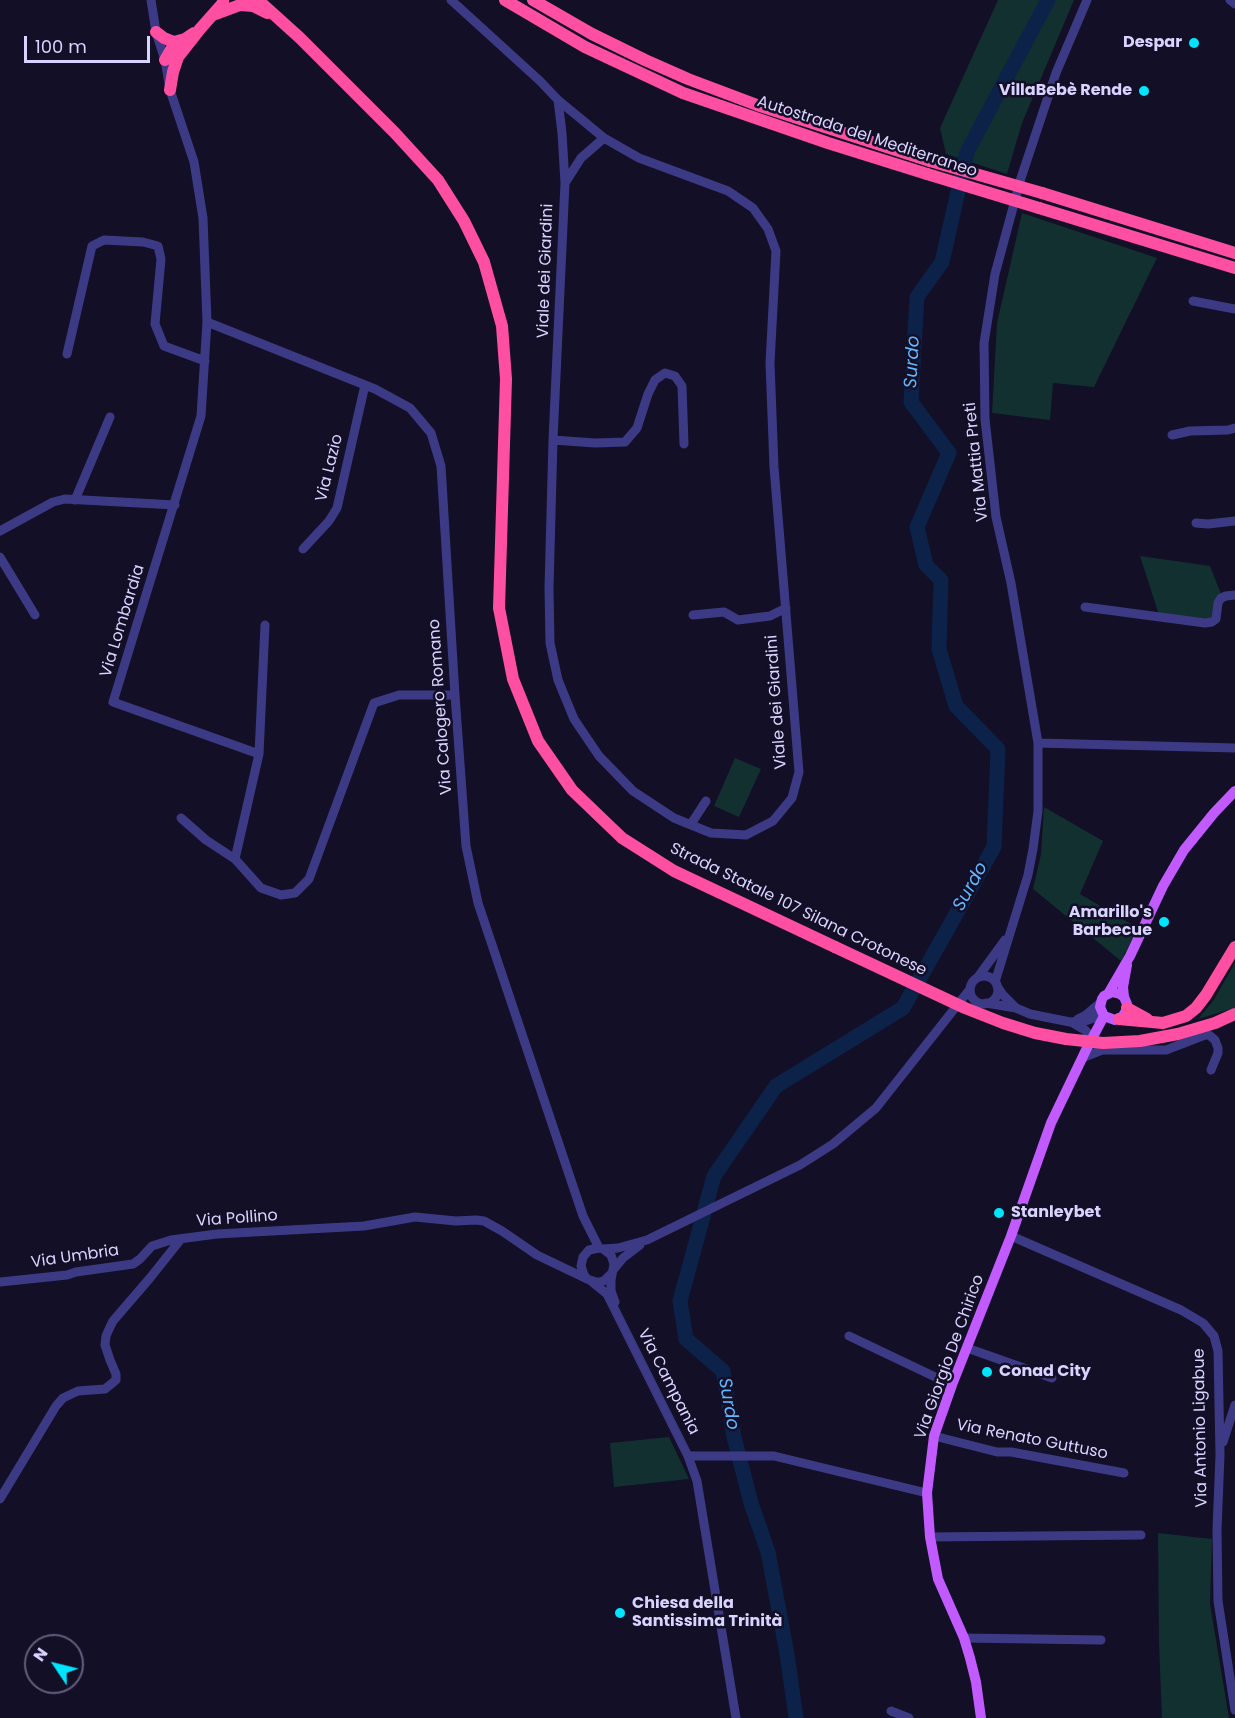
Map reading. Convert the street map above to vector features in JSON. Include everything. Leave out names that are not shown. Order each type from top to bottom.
[{"type":"highway","points":[[170,90],[178,57],[224,0]]},
{"type":"highway","name":"Autostrada del Mediterraneo","points":[[505,0],[585,47],[683,93],[828,143],[1042,194],[1235,253]]},
{"type":"highway","name":"Autostrada del Mediterraneo","points":[[533,0],[592,34],[688,79],[1039,208],[1235,268]]},
{"type":"highway","name":"Strada Statale 107 Silana Crotonese","points":[[261,2],[395,133],[438,180],[464,221],[483,262],[502,326],[506,379],[499,608],[513,678],[538,741],[572,790],[622,838],[674,872],[965,1008],[1003,1023],[1035,1033],[1066,1039],[1103,1042],[1140,1041],[1178,1034],[1215,1023],[1235,1014]]},
{"type":"highway","points":[[212,16],[240,5],[253,6],[267,13],[300,38]]},
{"type":"highway","points":[[165,60],[172,48],[200,29]]},
{"type":"highway","points":[[156,32],[174,42],[185,39]]},
{"type":"highway","points":[[165,60],[178,57]]},
{"type":"highway","points":[[1108,1014],[1153,1022],[1174,1020],[1185,1016],[1196,1008],[1235,948]]},
{"type":"highway","points":[[1126,1002],[1153,1022]]},
{"type":"main road","points":[[1108,1014],[1102,999],[1130,956],[1184,850],[1235,790]]},
{"type":"main road","points":[[1108,1014],[1124,1015],[1126,1002],[1123,987],[1130,956]]},
{"type":"main road","points":[[1108,993],[1116,993],[1126,1002]]},
{"type":"main road","points":[[1084,1054],[1108,1014]]},
{"type":"main road","name":"Via Giorgio De Chirico","points":[[981,1718],[976,1682],[964,1638],[938,1579],[930,1537],[927,1492],[934,1436],[1011,1236],[1051,1123],[1092,1038],[1108,1014]]},
{"type":"street","points":[[0,531],[53,502],[65,499],[175,505],[201,416],[207,322],[203,218],[194,162],[170,90],[151,0]]},
{"type":"street","name":"Viale dei Giardini","points":[[451,0],[558,100],[604,138],[639,158],[728,191],[753,208],[768,229],[776,251],[770,363],[774,466],[799,772],[792,798],[773,821],[746,835],[711,833],[674,818],[633,791],[599,756],[574,719],[558,680],[550,643],[549,588],[553,440],[565,183],[558,100]]},
{"type":"street","name":"Via Mattia Preti","points":[[986,1003],[996,995],[996,984],[1028,874],[1038,811],[1038,743],[1011,583],[996,517],[985,419],[984,343],[995,273],[1021,178],[1056,73],[1087,0]]},
{"type":"street","points":[[1230,0],[1235,4]]},
{"type":"street","name":"Viale dei Giardini","points":[[565,183],[581,158],[604,138]]},
{"type":"street","points":[[67,354],[92,246],[104,240],[143,242],[158,246],[161,259],[155,324],[164,346],[205,361]]},
{"type":"street","points":[[1192,301],[1235,309]]},
{"type":"street","name":"Via Calogero Romano","points":[[207,322],[365,385],[410,408],[431,433],[441,466],[466,846],[477,903],[583,1216]]},
{"type":"street","points":[[553,440],[595,443],[625,442],[637,428],[655,380],[665,373],[675,376],[682,386],[684,444]]},
{"type":"street","name":"Via Lazio","points":[[303,549],[329,522],[337,508],[365,385]]},
{"type":"street","points":[[75,500],[110,417]]},
{"type":"street","points":[[1172,435],[1190,431],[1235,428]]},
{"type":"street","name":"Via Lombardia","points":[[175,505],[113,702],[259,754]]},
{"type":"street","points":[[1196,522],[1208,525],[1235,521]]},
{"type":"street","points":[[0,557],[35,615]]},
{"type":"street","points":[[1084,608],[1205,623],[1216,619],[1221,598],[1235,595]]},
{"type":"street","points":[[693,615],[724,612],[738,620],[771,616],[786,608]]},
{"type":"street","points":[[235,859],[259,754],[265,625]]},
{"type":"street","points":[[181,818],[206,840],[235,859],[261,888],[280,895],[295,893],[309,879],[374,703],[399,695],[455,695]]},
{"type":"street","points":[[1038,743],[1235,748]]},
{"type":"street","points":[[691,824],[706,801]]},
{"type":"street","name":"Via Mattia Preti","points":[[940,1026],[1012,930]]},
{"type":"street","points":[[978,977],[988,976],[1016,1008]]},
{"type":"street","points":[[970,989],[970,993],[978,1002],[1016,1008],[1030,1014],[1070,1022],[1085,1030],[1092,1038]]},
{"type":"street","points":[[556,1265],[573,1263],[589,1250],[618,1248],[647,1240],[800,1165],[833,1144],[876,1108],[940,1026],[975,1000]]},
{"type":"street","points":[[1070,1022],[1086,1015],[1108,1014]]},
{"type":"street","points":[[1084,1054],[1102,1050],[1166,1050],[1209,1035],[1215,1040],[1218,1048],[1211,1070]]},
{"type":"street","points":[[583,1216],[601,1249],[611,1255],[614,1264],[613,1271]]},
{"type":"street","points":[[583,1216],[587,1241],[581,1262],[582,1271],[589,1280],[601,1282],[605,1280],[623,1258],[647,1240]]},
{"type":"street","name":"Via Pollino","points":[[0,1498],[63,1398],[78,1391],[105,1389],[116,1380],[105,1345],[110,1327],[180,1239],[218,1234],[364,1226],[415,1217],[456,1221],[476,1220],[484,1221],[522,1246],[589,1280]]},
{"type":"street","name":"Via Antonio Ligabue","points":[[1011,1236],[1182,1310],[1203,1323],[1214,1336],[1218,1351],[1220,1455],[1217,1530],[1218,1601],[1235,1710]]},
{"type":"street","name":"Via Umbria","points":[[0,1282],[67,1275],[133,1264],[152,1246],[180,1239]]},
{"type":"street","name":"Via Campania","points":[[613,1271],[611,1291],[621,1321]]},
{"type":"street","name":"Via Campania","points":[[589,1280],[607,1294],[688,1456],[697,1481],[736,1718]]},
{"type":"street","points":[[849,1336],[952,1385]]},
{"type":"street","points":[[967,1348],[1052,1378]]},
{"type":"street","points":[[1220,1455],[1235,1405]]},
{"type":"street","name":"Via Renato Guttuso","points":[[934,1436],[997,1452],[1011,1452],[1124,1473]]},
{"type":"street","points":[[688,1456],[774,1456],[927,1492]]},
{"type":"street","points":[[930,1537],[1141,1535]]},
{"type":"street","points":[[964,1638],[1101,1640]]},
{"type":"street","points":[[891,1711],[909,1718]]},
{"type":"green space","points":[[998,0],[1074,0],[1022,123],[1007,174],[946,154],[940,128]]},
{"type":"green space","points":[[1022,213],[1157,258],[1094,387],[1053,383],[1050,420],[992,413],[997,323]]},
{"type":"green space","points":[[1140,556],[1210,566],[1221,594],[1213,619],[1159,615]]},
{"type":"green space","points":[[735,758],[761,769],[739,817],[714,806]]},
{"type":"green space","points":[[1044,807],[1103,841],[1080,894],[1138,928],[1121,961],[1033,889],[1041,854]]},
{"type":"green space","points":[[1235,963],[1235,1008],[1198,1019],[1213,1001]]},
{"type":"green space","points":[[669,1437],[689,1479],[614,1487],[610,1443]]},
{"type":"green space","points":[[1158,1533],[1212,1539],[1210,1604],[1229,1718],[1162,1718]]},
{"type":"waterway","name":"Surdo","points":[[796,1718],[768,1552],[751,1503],[734,1437],[723,1371],[686,1339],[680,1301],[714,1176],[776,1086],[903,1008],[994,847],[998,749],[956,706],[939,649],[941,580],[926,565],[917,527],[949,453],[911,402],[917,297],[942,262],[967,152],[1048,0]]},
{"type":"place","name":"Despar","points":[[1194,43]]},
{"type":"place","name":"VillaBebè Rende","points":[[1144,91]]},
{"type":"place","name":"Amarillo's Barbecue","points":[[1164,922]]},
{"type":"place","name":"Stanleybet","points":[[999,1213]]},
{"type":"place","name":"Conad City","points":[[987,1372]]},
{"type":"place","name":"Chiesa della Santissima Trinità","points":[[620,1613]]}]
